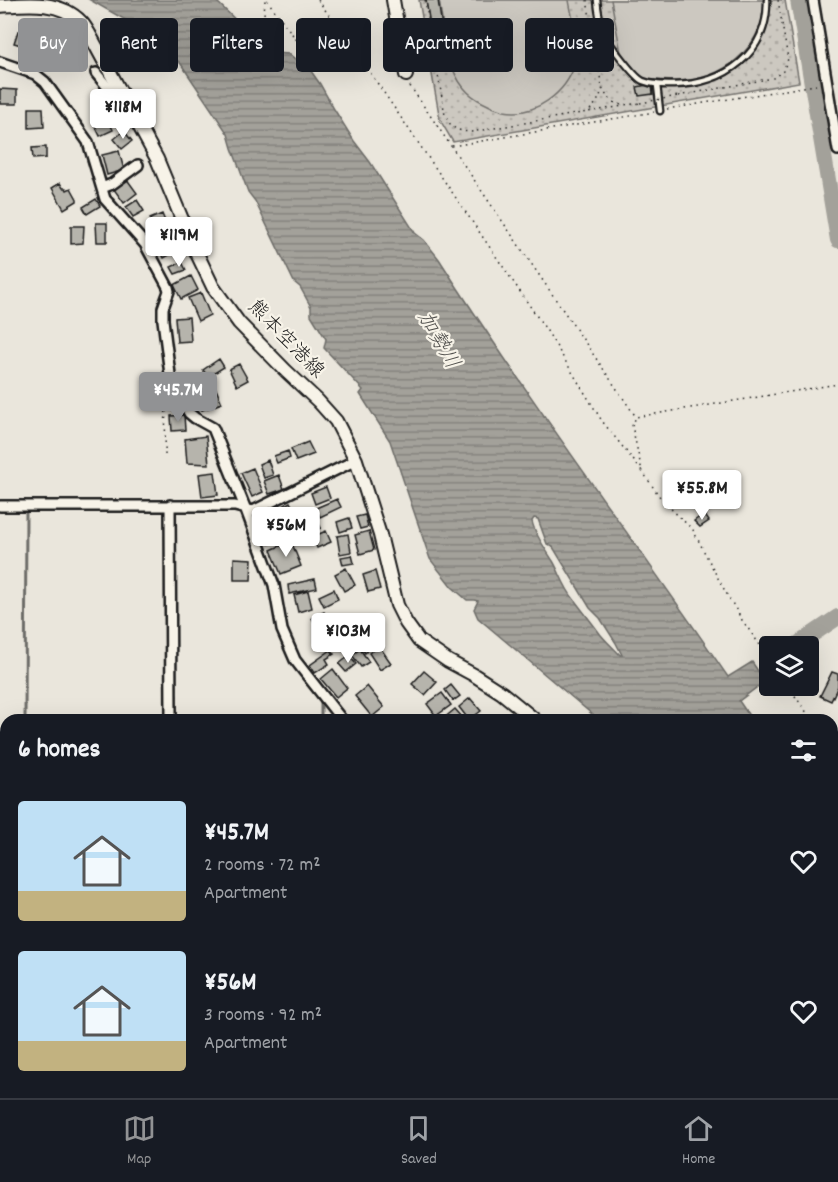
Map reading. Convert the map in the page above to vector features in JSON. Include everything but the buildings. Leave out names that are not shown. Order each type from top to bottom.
[{"type":"main road","points":[[393,0],[406,75]]},
{"type":"main road","name":"熊本空港線","points":[[0,3],[40,5],[63,9],[81,22],[157,159],[213,287],[239,323],[336,421],[356,460],[380,535],[397,605],[406,623],[419,641],[502,693],[528,714]]},
{"type":"street","points":[[813,0],[838,150]]},
{"type":"street","points":[[0,62],[35,74],[45,82],[88,142],[105,199],[145,244],[168,287],[163,320],[171,382],[189,413],[213,428],[274,585],[282,630],[295,660],[337,714]]},
{"type":"street","points":[[96,73],[109,89],[117,94],[122,93]]},
{"type":"street","points":[[102,188],[112,184],[138,165]]},
{"type":"street","points":[[0,506],[235,506],[253,512],[356,460]]},
{"type":"street","points":[[170,506],[171,714]]},
{"type":"lane","points":[[597,0],[604,33],[640,80],[657,85],[684,85],[701,82],[720,76],[731,69],[756,46],[765,20],[767,0]]},
{"type":"lane","points":[[657,85],[660,111]]},
{"type":"path","points":[[262,18],[266,0]]},
{"type":"path","points":[[266,0],[296,39]]},
{"type":"path","points":[[318,0],[437,169],[547,332],[602,421],[662,500],[693,530],[737,611],[759,643]]},
{"type":"path","points":[[425,0],[445,115],[449,124],[455,129],[471,132],[773,78],[783,71],[788,59],[778,0]]},
{"type":"path","points":[[587,0],[602,88],[601,96],[588,111]]},
{"type":"path","points":[[406,75],[409,85],[636,417]]},
{"type":"path","points":[[452,146],[822,84]]},
{"type":"path","points":[[602,88],[607,98],[623,106]]},
{"type":"path","points":[[165,454],[166,392],[171,382]]},
{"type":"path","points":[[636,417],[838,384]]},
{"type":"path","points":[[636,417],[632,426],[642,471]]},
{"type":"path","points":[[795,696],[808,714]]},
{"type":"shaded area","points":[[419,0],[785,0],[799,82],[453,142],[440,120],[432,72],[513,72],[513,18],[422,18]]},
{"type":"shaded area","points":[[439,0],[569,0],[572,18],[525,18],[525,72],[572,72],[571,75],[557,93],[538,106],[516,112],[493,107],[470,94],[454,72],[513,72],[513,18],[442,18]]},
{"type":"shaded area","points":[[611,0],[765,0],[758,30],[742,54],[731,64],[704,77],[678,81],[642,79],[621,53]]},
{"type":"water","name":"加勢川","points":[[90,0],[215,0],[234,18],[190,18],[190,72],[284,72],[284,54],[289,54],[296,60],[296,72],[312,72],[415,233],[424,240],[439,259],[545,417],[728,677],[752,662],[759,672],[759,686],[739,701],[748,714],[592,714],[478,618],[474,609],[478,601],[467,600],[452,587],[430,559],[390,441],[360,394],[363,390],[324,348],[326,339],[311,315],[311,307],[300,287],[294,282],[255,201],[248,192],[228,134],[178,61],[178,18],[122,18]],"holes":[[[534,518],[538,519],[547,544],[553,547],[590,608],[600,618],[622,655],[603,637],[567,589],[535,531],[532,521]]]},
{"type":"waterway","points":[[798,0],[838,240]]},
{"type":"waterway","points":[[25,714],[26,510]]},
{"type":"waterway","points":[[810,636],[838,617]]},
{"type":"waterway","points":[[321,698],[321,714]]}]
